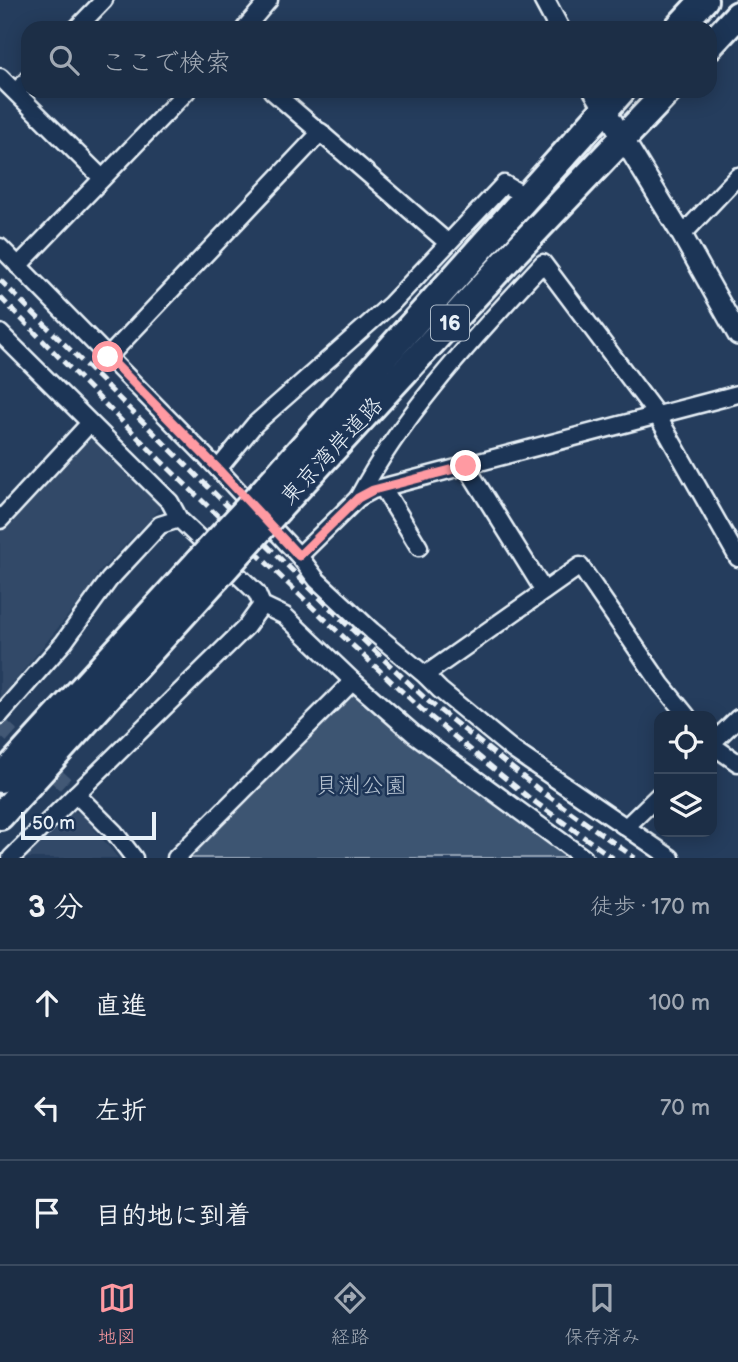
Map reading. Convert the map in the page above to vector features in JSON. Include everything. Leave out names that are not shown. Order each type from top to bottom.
[{"type":"highway","points":[[684,21],[704,0]]},
{"type":"highway","points":[[717,38],[738,15]]},
{"type":"highway","name":"東京湾岸道路","points":[[271,500],[605,98]]},
{"type":"highway","name":"東京湾岸道路","points":[[0,816],[208,569],[271,500],[661,98]]},
{"type":"highway","name":"東京湾岸道路","points":[[0,779],[208,569]]},
{"type":"street","points":[[84,21],[104,0]]},
{"type":"street","points":[[251,21],[269,0]]},
{"type":"street","points":[[544,0],[555,21]]},
{"type":"street","points":[[0,76],[21,97]]},
{"type":"street","points":[[16,92],[21,87]]},
{"type":"street","points":[[22,98],[102,178]]},
{"type":"street","points":[[18,266],[180,98]]},
{"type":"street","points":[[280,98],[448,243]]},
{"type":"street","points":[[606,98],[623,139],[682,235],[738,335]]},
{"type":"street","points":[[108,357],[321,132]]},
{"type":"street","points":[[682,235],[738,176]]},
{"type":"street","points":[[218,469],[255,424],[391,304],[503,184],[525,196]]},
{"type":"street","points":[[0,247],[218,469],[299,556],[317,580],[372,631],[513,750],[671,858]]},
{"type":"street","points":[[299,556],[358,498],[378,460],[464,350],[543,263],[657,415],[738,558]]},
{"type":"street","points":[[1,335],[170,502],[179,519],[257,593],[262,605],[285,616],[353,681],[447,759],[584,858]]},
{"type":"street","points":[[358,498],[383,488],[738,394]]},
{"type":"street","points":[[0,520],[90,423]]},
{"type":"street","points":[[466,466],[544,591]]},
{"type":"street","points":[[383,488],[419,547]]},
{"type":"street","points":[[0,715],[64,642],[109,580],[160,525],[179,519]]},
{"type":"street","points":[[425,675],[580,566],[661,684],[683,711]]},
{"type":"street","points":[[11,858],[246,628],[262,605]]},
{"type":"street","points":[[176,858],[353,681]]},
{"type":"street","points":[[717,739],[738,718]]},
{"type":"street","points":[[717,748],[738,763]]},
{"type":"street","points":[[76,794],[120,839],[134,858]]},
{"type":"street","points":[[626,827],[654,800]]},
{"type":"shaded area","points":[[94,436],[159,502],[160,509],[98,573],[93,585],[0,699],[0,533],[86,439]]},
{"type":"shaded area","points":[[73,811],[81,813],[118,858],[25,858]]},
{"type":"green space","name":"貝渕公園","points":[[355,691],[578,858],[187,858]]},
{"type":"tunnel","points":[[0,725],[76,794]]},
{"type":"railway","points":[[0,280],[342,620],[428,701],[537,788],[635,858]]},
{"type":"railway","points":[[0,297],[160,460],[421,709],[528,797],[613,858]]},
{"type":"route","points":[[108,357],[299,556],[358,498],[373,490],[466,466]]}]
